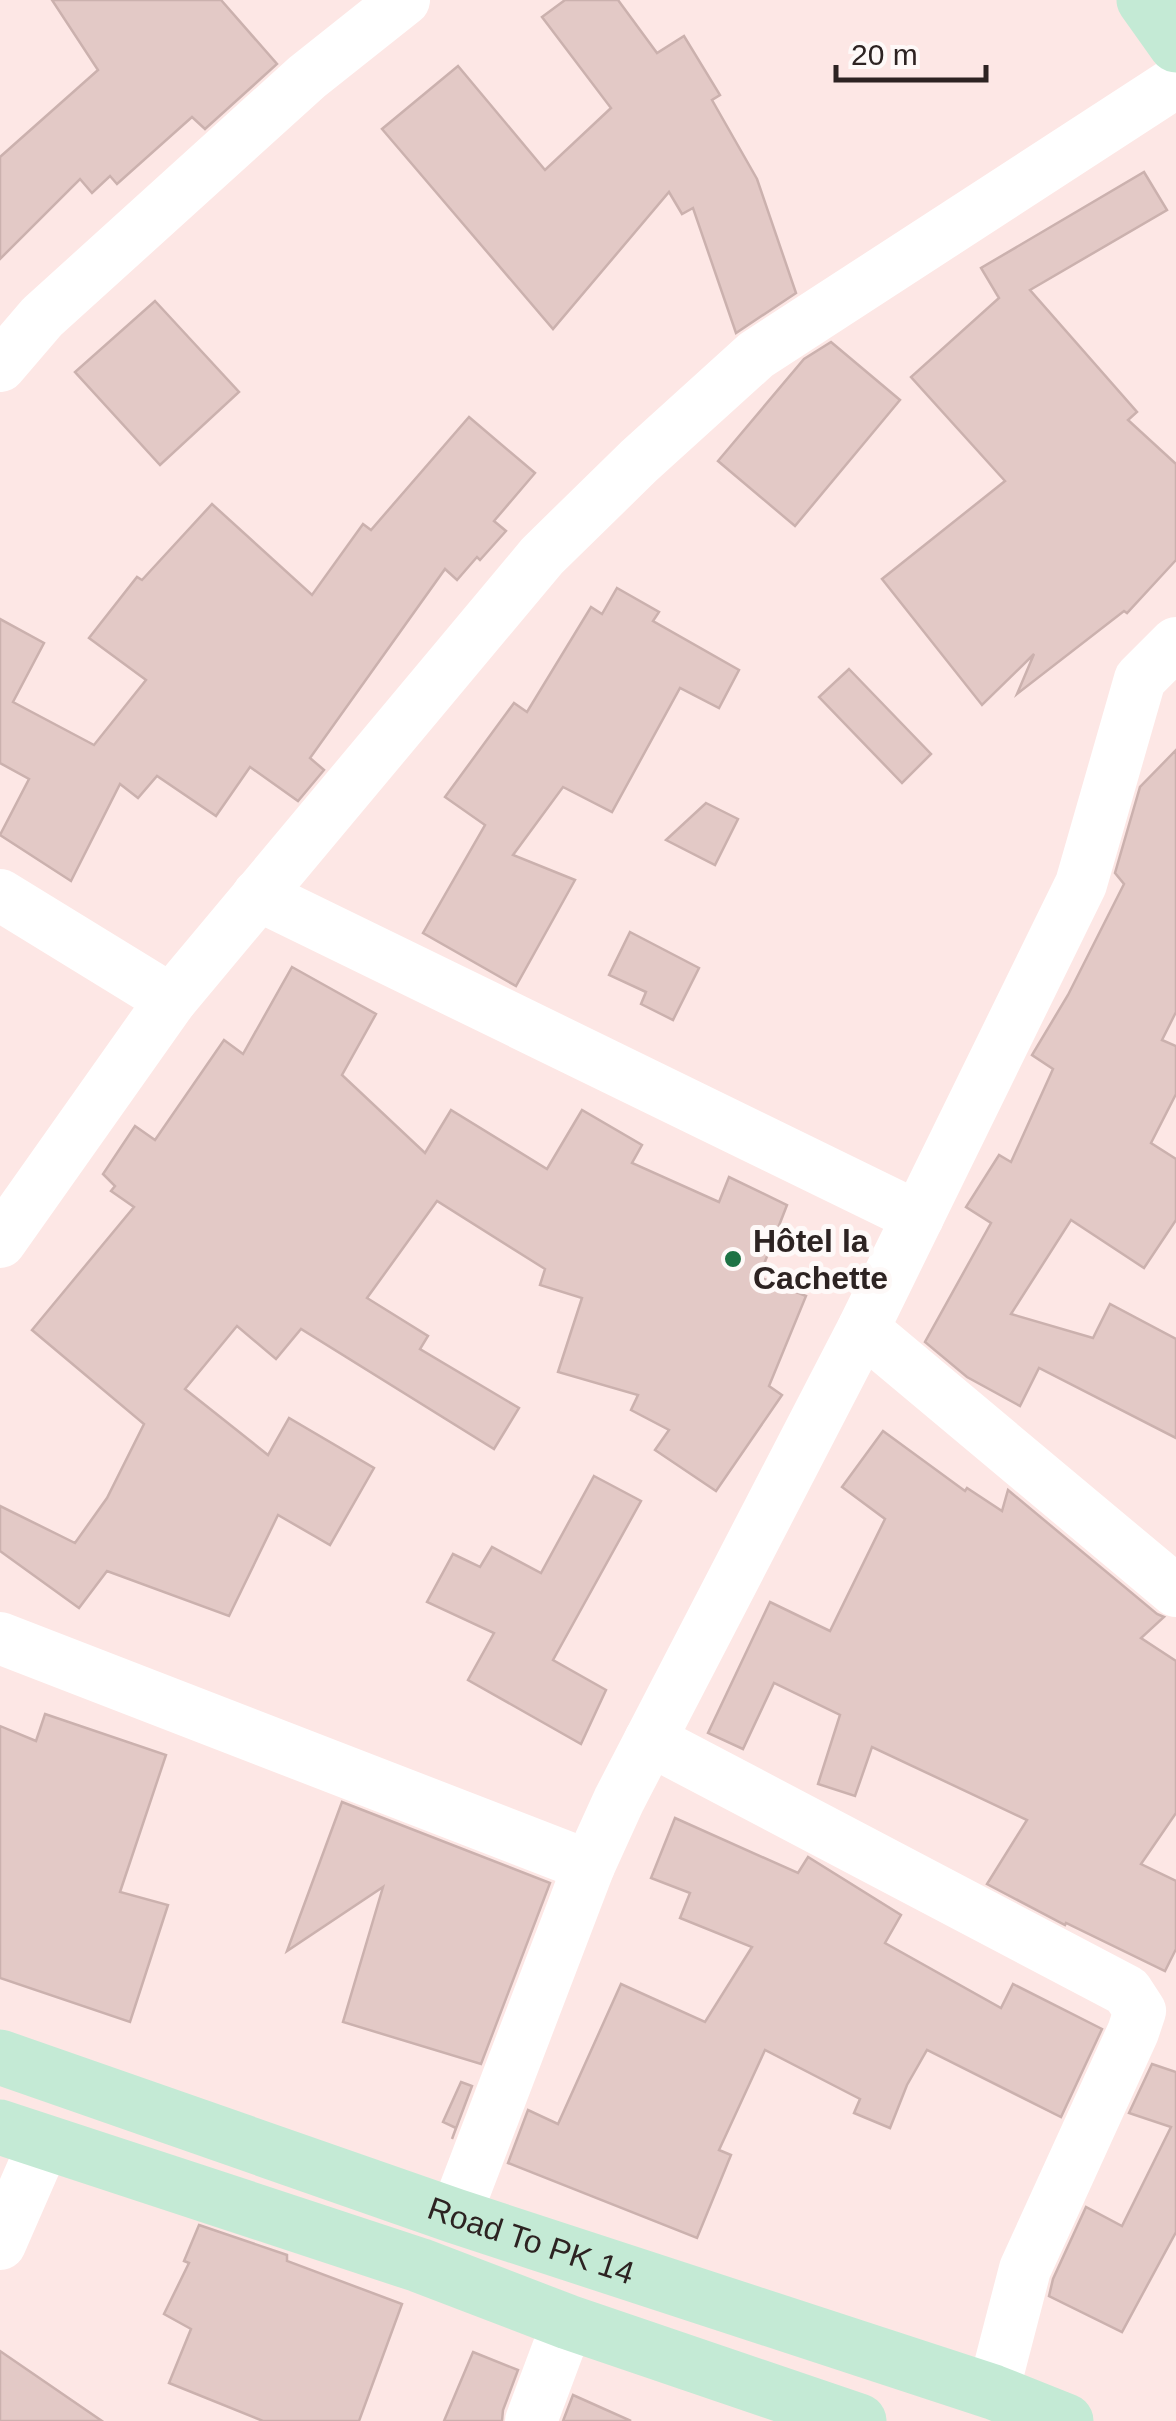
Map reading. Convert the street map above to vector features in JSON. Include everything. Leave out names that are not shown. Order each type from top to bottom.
[{"type":"main road","points":[[1144,0],[1176,45]]},
{"type":"main road","name":"Road To PK 14","points":[[0,2057],[455,2216],[993,2392],[1066,2421]]},
{"type":"main road","name":"Road To PK 14","points":[[22,2134],[419,2265],[568,2322],[859,2421]]},
{"type":"street","points":[[0,366],[42,317],[233,143],[307,77],[404,0]]},
{"type":"street","points":[[0,1242],[172,1000],[542,556],[756,355],[1176,82]]},
{"type":"street","points":[[455,2216],[590,1866],[650,1740],[863,1329],[1081,884],[1140,679],[1176,643]]},
{"type":"street","points":[[0,894],[172,1000]]},
{"type":"street","points":[[258,896],[918,1217]]},
{"type":"street","points":[[863,1329],[1176,1591]]},
{"type":"street","points":[[0,1638],[590,1866]]},
{"type":"street","points":[[650,1740],[1126,1991],[1140,2011],[1026,2269],[993,2392]]},
{"type":"street","points":[[0,2244],[22,2134]]},
{"type":"street","points":[[531,2421],[568,2322]]},
{"type":"building","points":[[52,0],[221,0],[277,64],[205,129],[192,117],[117,184],[110,176],[92,193],[80,179],[0,259],[0,157],[98,70]]},
{"type":"building","points":[[565,0],[618,0],[657,53],[684,36],[720,95],[712,100],[757,179],[796,293],[736,333],[693,208],[682,214],[669,192],[553,329],[382,129],[458,66],[545,170],[611,108],[542,17]]},
{"type":"building","points":[[1144,172],[1167,210],[1030,290],[1137,412],[1128,420],[1176,464],[1176,560],[1127,613],[1124,611],[1017,694],[1034,654],[982,705],[882,579],[1005,481],[911,377],[999,298],[981,268]]},
{"type":"building","points":[[155,301],[239,392],[160,465],[75,372]]},
{"type":"building","points":[[831,342],[900,400],[795,526],[718,461],[804,359]]},
{"type":"building","points":[[469,417],[535,473],[494,521],[506,531],[480,560],[477,557],[457,580],[445,569],[310,758],[324,770],[298,801],[250,767],[216,816],[157,776],[138,798],[120,784],[71,881],[0,835],[29,779],[0,763],[0,619],[44,643],[13,702],[94,745],[146,680],[89,638],[137,577],[142,580],[212,504],[312,595],[363,524],[371,530]]},
{"type":"building","points":[[617,588],[659,612],[653,621],[739,670],[719,708],[680,688],[612,812],[563,787],[513,855],[575,880],[516,986],[423,933],[485,825],[445,797],[514,703],[527,712],[591,607],[602,614]]},
{"type":"building","points":[[849,669],[931,754],[902,783],[819,697]]},
{"type":"building","points":[[1176,750],[1176,1012],[1162,1040],[1176,1046],[1176,1094],[1151,1143],[1176,1159],[1176,1220],[1144,1268],[1071,1220],[1011,1314],[1093,1338],[1110,1304],[1176,1339],[1176,1438],[1039,1368],[1020,1406],[967,1377],[925,1342],[991,1223],[966,1207],[999,1155],[1011,1162],[1053,1069],[1032,1055],[1068,995],[1124,884],[1115,873],[1140,787]]},
{"type":"building","points":[[706,803],[738,819],[715,865],[666,840]]},
{"type":"building","points":[[630,932],[699,968],[673,1020],[641,1004],[646,992],[609,975]]},
{"type":"building","points":[[292,967],[376,1014],[342,1075],[425,1153],[451,1110],[547,1169],[582,1110],[642,1145],[632,1163],[719,1202],[729,1177],[787,1205],[759,1277],[806,1296],[769,1386],[782,1395],[716,1491],[655,1450],[669,1430],[631,1410],[638,1395],[558,1372],[582,1298],[540,1285],[545,1269],[437,1201],[367,1298],[428,1336],[420,1349],[519,1408],[494,1449],[301,1329],[276,1359],[237,1326],[185,1389],[268,1455],[289,1418],[374,1468],[330,1545],[278,1515],[229,1616],[107,1571],[79,1608],[0,1551],[0,1506],[75,1543],[107,1498],[144,1424],[32,1330],[134,1207],[111,1191],[115,1186],[103,1174],[135,1126],[155,1140],[224,1040],[243,1054]]},
{"type":"building","points":[[883,1431],[965,1491],[967,1488],[1002,1511],[1008,1490],[1164,1617],[1141,1638],[1176,1661],[1176,1813],[1141,1864],[1176,1881],[1176,1949],[1165,1971],[987,1884],[1027,1820],[872,1747],[855,1796],[818,1784],[840,1715],[774,1683],[743,1749],[708,1733],[770,1602],[830,1631],[885,1519],[842,1487]]},
{"type":"building","points":[[594,1476],[641,1501],[553,1660],[606,1690],[581,1744],[468,1680],[494,1633],[427,1602],[453,1554],[480,1567],[492,1547],[541,1573]]},
{"type":"building","points":[[45,1714],[166,1755],[120,1892],[168,1905],[130,2022],[0,1978],[0,1726],[36,1741]]},
{"type":"building","points":[[342,1802],[550,1883],[481,2064],[343,2022],[383,1887],[287,1951]]},
{"type":"building","points":[[675,1818],[798,1873],[808,1857],[901,1915],[885,1943],[1001,2008],[1013,1984],[1102,2029],[1061,2117],[927,2050],[907,2085],[890,2128],[854,2113],[860,2099],[765,2050],[719,2150],[731,2155],[697,2238],[508,2163],[528,2110],[558,2124],[621,1984],[705,2022],[752,1947],[680,1918],[690,1893],[651,1878]]},
{"type":"building","points":[[1152,2064],[1176,2072],[1176,2232],[1122,2332],[1049,2296],[1086,2207],[1122,2226],[1171,2127],[1129,2113]]},
{"type":"building","points":[[461,2082],[472,2086],[452,2139],[456,2128],[443,2122]]},
{"type":"building","points":[[199,2225],[287,2255],[287,2261],[402,2304],[359,2421],[263,2421],[169,2383],[191,2329],[164,2314],[189,2263],[184,2261]]},
{"type":"building","points":[[0,2351],[102,2421],[0,2421]]},
{"type":"building","points":[[473,2352],[518,2370],[502,2421],[444,2421]]},
{"type":"building","points":[[573,2395],[631,2421],[563,2421]]},
{"type":"place","name":"Hôtel la Cachette","points":[[733,1259]]}]
